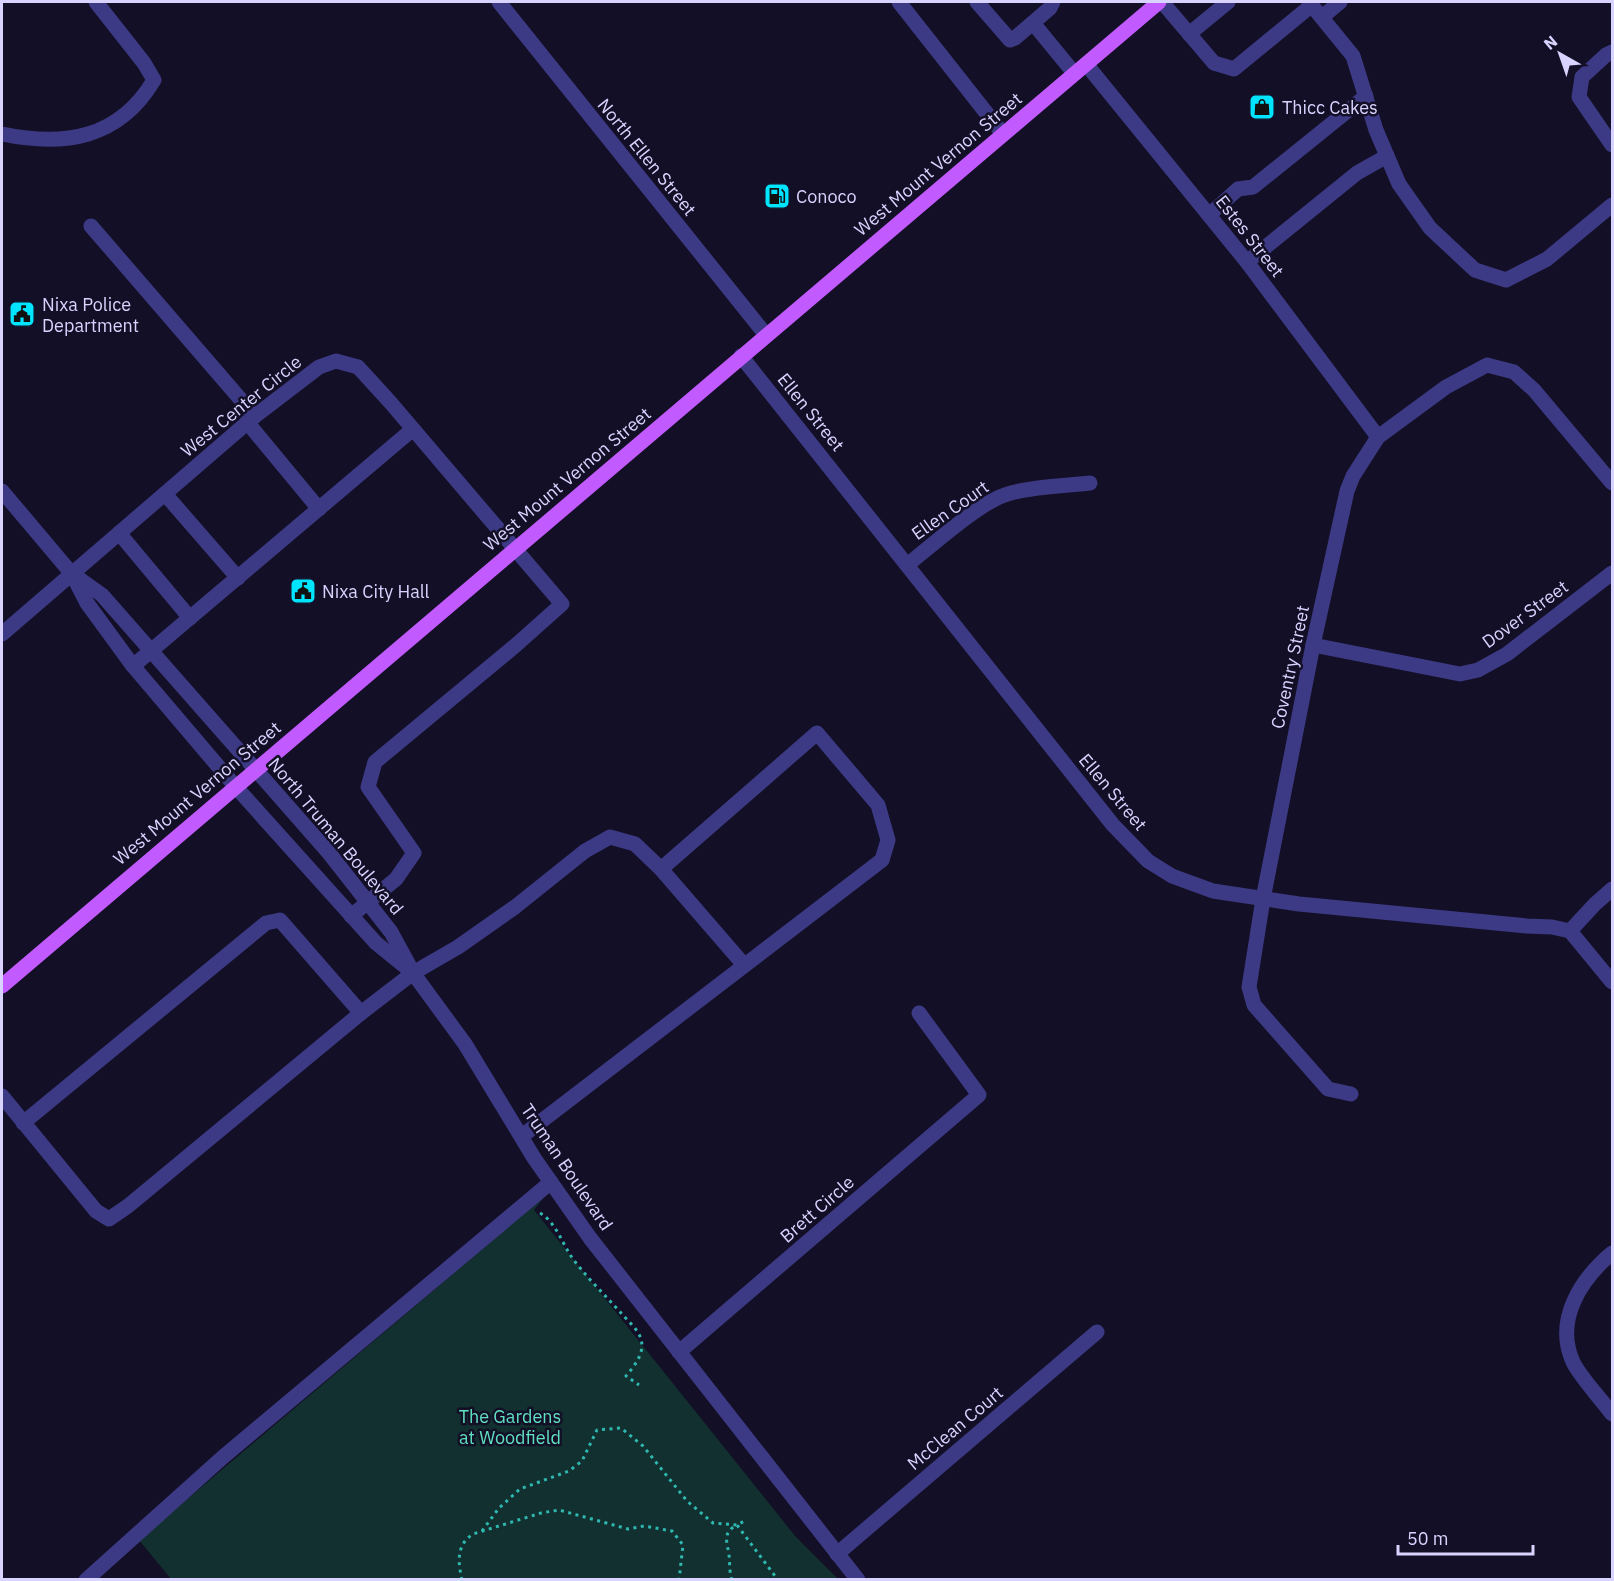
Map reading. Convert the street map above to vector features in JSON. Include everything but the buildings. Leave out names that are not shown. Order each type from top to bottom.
[{"type":"main road","name":"West Mount Vernon Street","points":[[2,986],[1160,2]]},
{"type":"street","points":[[2,134],[64,140],[88,136],[111,124],[144,95],[154,80],[144,63],[96,2]]},
{"type":"street","name":"North Ellen Street","points":[[500,2],[766,335]]},
{"type":"street","points":[[899,2],[1003,134]]},
{"type":"street","points":[[977,2],[1010,39],[1033,23],[1050,8],[1053,2]]},
{"type":"street","points":[[1160,2],[1214,63],[1234,69],[1310,3],[1353,56],[1387,156],[1399,184],[1430,228],[1475,270],[1506,280],[1547,259],[1612,205]]},
{"type":"street","points":[[1189,34],[1228,2]]},
{"type":"street","points":[[1322,17],[1340,2]]},
{"type":"street","name":"Estes Street","points":[[1033,23],[1080,68],[1209,215],[1378,437]]},
{"type":"street","points":[[1612,52],[1582,77],[1578,97],[1612,145]]},
{"type":"street","points":[[1209,215],[1238,189],[1253,188],[1366,96]]},
{"type":"street","points":[[1247,262],[1357,172],[1387,156]]},
{"type":"street","points":[[91,226],[251,419],[319,509]]},
{"type":"street","name":"Ellen Street","points":[[741,356],[1113,825],[1148,861],[1172,876],[1213,891],[1299,904],[1552,927],[1570,931]]},
{"type":"street","name":"West Center Circle","points":[[2,634],[251,419],[319,367],[336,361],[357,367],[562,604],[375,762],[368,787],[414,854],[396,879],[368,902]]},
{"type":"street","name":"Coventry Street","points":[[1351,1094],[1328,1089],[1254,1005],[1249,987],[1263,898],[1313,645],[1347,491],[1353,476],[1378,437],[1446,387],[1487,365],[1514,372],[1534,390],[1612,483]]},
{"type":"street","points":[[133,666],[413,429]]},
{"type":"street","name":"Ellen Court","points":[[907,564],[965,519],[992,501],[1010,493],[1090,483]]},
{"type":"street","name":"North Truman Boulevard","points":[[2,491],[72,574],[87,603],[133,666],[235,786]]},
{"type":"street","points":[[165,494],[238,578]]},
{"type":"street","points":[[119,533],[190,618]]},
{"type":"street","name":"Dover Street","points":[[1313,645],[1460,674],[1478,670],[1507,654],[1612,573]]},
{"type":"street","name":"North Truman Boulevard","points":[[72,574],[102,595],[329,853],[390,932],[413,973]]},
{"type":"street","points":[[522,1136],[882,860],[888,840],[878,805],[817,733],[661,869]]},
{"type":"street","name":"Truman Boulevard","points":[[235,786],[376,943],[413,973],[465,1044],[551,1182],[590,1238],[858,1580]]},
{"type":"street","points":[[2,1096],[96,1211],[109,1219],[137,1199],[361,1013],[413,973],[458,947],[515,907],[585,851],[610,837],[635,844],[661,869],[744,965]]},
{"type":"street","points":[[1612,889],[1570,931],[1612,982]]},
{"type":"street","points":[[351,916],[368,902]]},
{"type":"street","points":[[23,1123],[266,923],[280,920],[361,1013]]},
{"type":"street","name":"Brett Circle","points":[[680,1352],[979,1095],[919,1014]]},
{"type":"street","points":[[86,1580],[223,1457],[551,1182]]},
{"type":"street","points":[[1612,1253],[1598,1265],[1582,1285],[1569,1312],[1566,1337],[1574,1363],[1612,1414]]},
{"type":"street","name":"McClean Court","points":[[837,1554],[1097,1332]]},
{"type":"path","points":[[527,1201],[534,1210],[546,1216],[571,1256],[641,1338],[640,1354],[636,1364],[626,1376],[639,1385]]},
{"type":"path","points":[[482,1531],[499,1508],[519,1489],[569,1470],[582,1461],[597,1430],[621,1428],[644,1446],[687,1500],[713,1523],[737,1525],[778,1580]]},
{"type":"path","points":[[462,1580],[458,1563],[465,1539],[472,1534],[541,1513],[559,1510],[628,1529],[644,1526],[672,1531],[683,1545],[679,1580]]},
{"type":"path","points":[[732,1580],[725,1541],[730,1529],[746,1520]]},
{"type":"green space","name":"The Gardens at Woodfield","points":[[545,1196],[534,1210],[796,1537],[838,1579],[171,1579],[139,1540]]},
{"type":"place","name":"Thicc Cakes","points":[[1262,107]]},
{"type":"place","name":"Conoco","points":[[777,196]]},
{"type":"place","name":"Nixa Police Department","points":[[22,314]]},
{"type":"place","name":"Nixa City Hall","points":[[303,591]]}]
